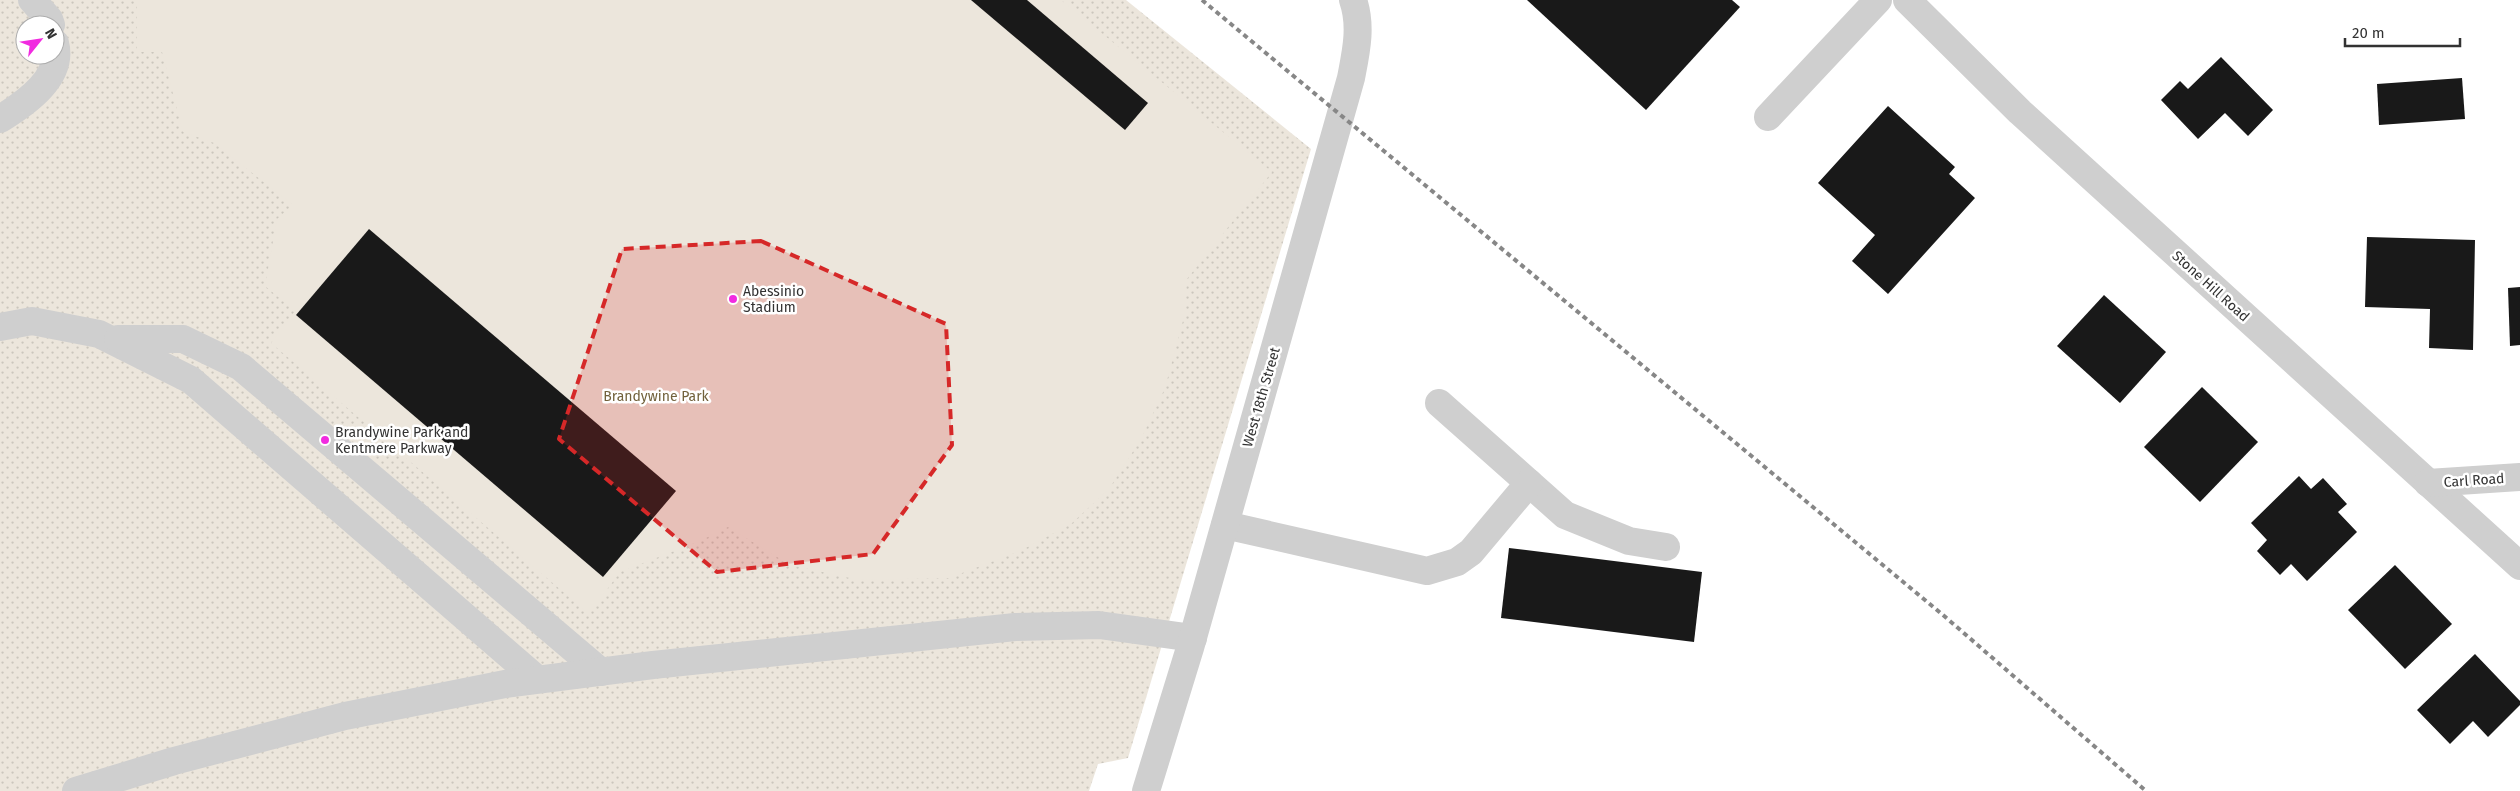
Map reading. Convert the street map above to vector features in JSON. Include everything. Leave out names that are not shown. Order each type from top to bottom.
[{"type":"street","points":[[32,0],[45,15]]},
{"type":"street","name":"West 18th Street","points":[[1146,791],[1225,525],[1351,78],[1358,42],[1356,10],[1353,0]]},
{"type":"street","points":[[1768,117],[1878,0]]},
{"type":"street","name":"Stone Hill Road","points":[[1907,0],[2020,112],[2520,566]]},
{"type":"street","points":[[0,119],[36,92],[51,75],[54,65]]},
{"type":"street","points":[[0,327],[32,320],[99,334],[191,380],[537,679]]},
{"type":"street","points":[[112,340],[183,339],[241,368],[601,672]]},
{"type":"street","points":[[1439,403],[1565,515],[1629,541],[1666,547]]},
{"type":"street","name":"Carl Road","points":[[2428,483],[2520,477]]},
{"type":"street","points":[[1225,525],[1426,571],[1457,562],[1471,552],[1530,483]]},
{"type":"street","points":[[76,791],[174,761],[345,716],[537,679],[1015,627],[1099,625],[1192,638]]},
{"type":"highlighted area","points":[[761,241],[946,324],[952,445],[873,554],[717,572],[559,439],[622,249]]},
{"type":"green space","name":"Brandywine Park","points":[[0,0],[1126,0],[1311,149],[1128,758],[1098,764],[1089,791],[0,791]]},
{"type":"green space","name":"Abessinio Stadium","points":[[137,0],[1061,0],[1272,172],[1187,279],[1184,317],[1165,388],[1141,439],[1109,489],[1071,524],[1020,551],[949,578],[859,580],[790,565],[728,527],[700,541],[620,572],[589,614],[271,343],[295,311],[265,286],[277,219],[293,205],[214,143],[183,132],[162,52],[137,52]]},
{"type":"building","points":[[971,0],[1027,0],[1148,103],[1125,130]]},
{"type":"building","points":[[1527,0],[1732,0],[1740,7],[1646,110]]},
{"type":"building","points":[[2221,57],[2273,110],[2248,136],[2225,113],[2198,139],[2161,100],[2180,81],[2188,89]]},
{"type":"building","points":[[2462,78],[2465,119],[2379,125],[2377,84]]},
{"type":"building","points":[[1888,106],[1955,167],[1949,174],[1975,198],[1888,294],[1852,261],[1875,235],[1818,183]]},
{"type":"building","points":[[369,229],[676,491],[603,577],[296,315]]},
{"type":"building","points":[[2367,237],[2475,240],[2473,350],[2429,348],[2430,309],[2365,307]]},
{"type":"building","points":[[2520,287],[2520,345],[2510,346],[2508,288]]},
{"type":"building","points":[[2104,295],[2166,352],[2120,403],[2057,346]]},
{"type":"building","points":[[2202,387],[2258,442],[2200,502],[2144,447]]},
{"type":"building","points":[[2299,476],[2311,489],[2323,478],[2347,504],[2338,512],[2357,532],[2307,581],[2291,564],[2280,575],[2257,551],[2267,540],[2251,523]]},
{"type":"building","points":[[1509,548],[1702,572],[1694,642],[1501,618]]},
{"type":"building","points":[[2395,565],[2452,624],[2405,669],[2348,610]]},
{"type":"building","points":[[2475,654],[2520,701],[2520,705],[2488,737],[2473,721],[2450,744],[2417,710]]},
{"type":"railway","points":[[1202,0],[1943,615],[2146,791]]},
{"type":"place","name":"Abessinio Stadium","points":[[733,299]]},
{"type":"place","name":"Brandywine Park and Kentmere Parkway","points":[[325,440]]}]
